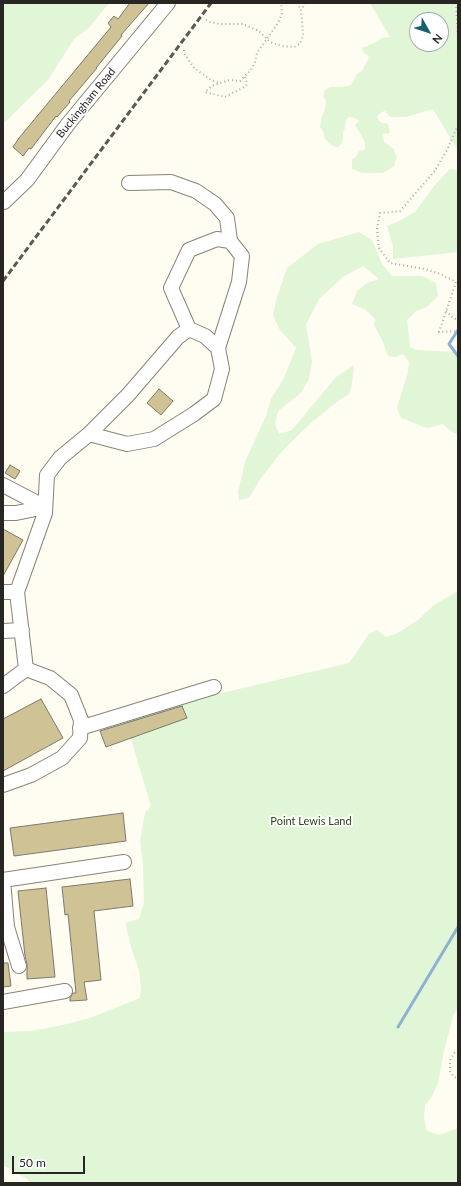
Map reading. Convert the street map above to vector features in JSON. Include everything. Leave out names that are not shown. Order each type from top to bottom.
[{"type":"street","name":"Buckingham Road","points":[[4,202],[27,180],[68,124],[168,3]]},
{"type":"street","points":[[88,434],[127,444],[154,439],[194,414],[214,399],[222,369],[218,348],[239,282],[242,256],[230,241],[227,218],[215,204],[196,190],[171,182],[129,183]]},
{"type":"street","points":[[218,348],[205,336],[189,329],[171,288],[189,250],[217,239],[230,241]]},
{"type":"street","points":[[26,669],[22,630],[10,592],[45,513],[47,475],[60,458],[88,434],[128,394],[178,337],[189,329]]},
{"type":"street","points":[[3,485],[45,507]]},
{"type":"street","points":[[3,513],[16,513],[45,507]]},
{"type":"street","points":[[3,631],[22,630]]},
{"type":"street","points":[[3,686],[26,669]]},
{"type":"street","points":[[3,785],[31,775],[62,758],[80,738],[80,720],[71,695],[50,678],[26,669]]},
{"type":"street","points":[[80,728],[214,687]]},
{"type":"street","points":[[19,966],[5,927],[3,880],[124,862]]},
{"type":"street","points":[[3,1002],[65,991]]},
{"type":"path","points":[[245,77],[247,83],[244,88],[225,97],[205,92],[212,86],[220,83],[230,80],[240,81],[245,77],[255,62],[257,53],[278,23],[282,14],[281,3]]},
{"type":"path","points":[[206,20],[220,24],[243,24],[259,31],[270,42],[281,46],[294,48],[300,44],[303,34],[301,10],[297,3]]},
{"type":"path","points":[[301,10],[306,3]]},
{"type":"path","points":[[456,3],[458,40]]},
{"type":"path","points":[[184,50],[184,53],[194,68],[211,80],[220,83]]},
{"type":"path","points":[[458,125],[447,150],[434,172],[400,211],[380,213],[377,228],[379,248],[390,263],[425,269],[438,273],[456,282],[439,332],[458,331]]},
{"type":"path","points":[[446,311],[458,320]]},
{"type":"path","points":[[458,1050],[450,1060],[450,1071],[458,1078]]},
{"type":"green space","points":[[3,3],[109,3],[89,28],[74,39],[48,80],[3,124]]},
{"type":"green space","points":[[370,3],[458,3],[458,151],[433,109],[406,117],[390,117],[385,111],[377,116],[380,122],[388,124],[390,133],[383,134],[384,142],[394,149],[397,156],[394,166],[383,173],[362,173],[352,169],[352,159],[356,157],[359,151],[365,149],[365,142],[355,125],[359,121],[355,118],[349,117],[346,120],[342,143],[338,147],[333,146],[325,139],[323,131],[320,127],[326,105],[326,101],[323,96],[325,90],[330,87],[351,85],[357,74],[362,71],[369,57],[364,53],[362,48],[382,38],[390,37]]},
{"type":"green space","points":[[450,169],[458,170],[458,252],[393,259],[393,246],[387,226],[415,212],[434,186]]},
{"type":"green space","points":[[359,232],[372,240],[382,264],[392,276],[422,276],[436,283],[438,296],[427,307],[416,311],[407,320],[410,347],[417,350],[458,352],[458,434],[452,432],[443,424],[427,428],[401,418],[397,408],[408,372],[409,362],[403,354],[396,357],[388,356],[383,342],[374,325],[375,319],[366,310],[352,304],[357,291],[367,283],[379,279],[363,266],[343,277],[320,298],[306,324],[312,362],[309,379],[301,393],[278,411],[275,424],[279,434],[292,430],[336,377],[354,365],[352,384],[349,394],[312,422],[284,449],[261,478],[249,498],[239,500],[238,492],[245,462],[266,416],[271,399],[284,378],[296,348],[280,330],[273,316],[276,300],[287,268],[318,244]]},
{"type":"green space","name":"Point Lewis Land","points":[[458,591],[458,1007],[453,1016],[438,1083],[431,1098],[425,1105],[424,1118],[427,1131],[439,1135],[458,1128],[458,1183],[30,1183],[27,1179],[3,1166],[3,1032],[32,1031],[67,1024],[90,1018],[140,998],[141,988],[139,970],[125,923],[139,919],[144,903],[143,865],[140,840],[145,813],[151,806],[124,716],[349,663],[369,634],[377,630],[386,637],[398,633],[418,620],[434,605]]},
{"type":"building","points":[[130,3],[149,3],[121,35],[122,36],[97,68],[69,101],[70,102],[57,117],[56,116],[31,149],[29,148],[23,156],[13,147],[19,138],[111,27],[108,23],[114,16],[118,19]]},
{"type":"building","points":[[159,389],[173,401],[161,415],[147,403]]},
{"type":"building","points":[[10,465],[20,471],[15,479],[5,473]]},
{"type":"building","points":[[3,529],[23,540],[3,576]]},
{"type":"building","points":[[41,699],[63,738],[3,771],[3,719]]},
{"type":"building","points":[[182,706],[187,718],[106,747],[100,731]]},
{"type":"building","points":[[123,813],[126,841],[14,856],[10,828]]},
{"type":"building","points":[[130,879],[133,906],[94,911],[101,980],[84,982],[87,1000],[70,1001],[73,993],[76,993],[68,914],[65,915],[62,887]]},
{"type":"building","points":[[46,888],[55,977],[27,979],[27,964],[18,891]]},
{"type":"building","points":[[3,963],[8,963],[11,986],[3,987]]},
{"type":"waterway","points":[[458,330],[449,344],[458,356]]},
{"type":"waterway","points":[[398,1027],[458,927]]},
{"type":"railway","points":[[3,281],[211,3]]}]
